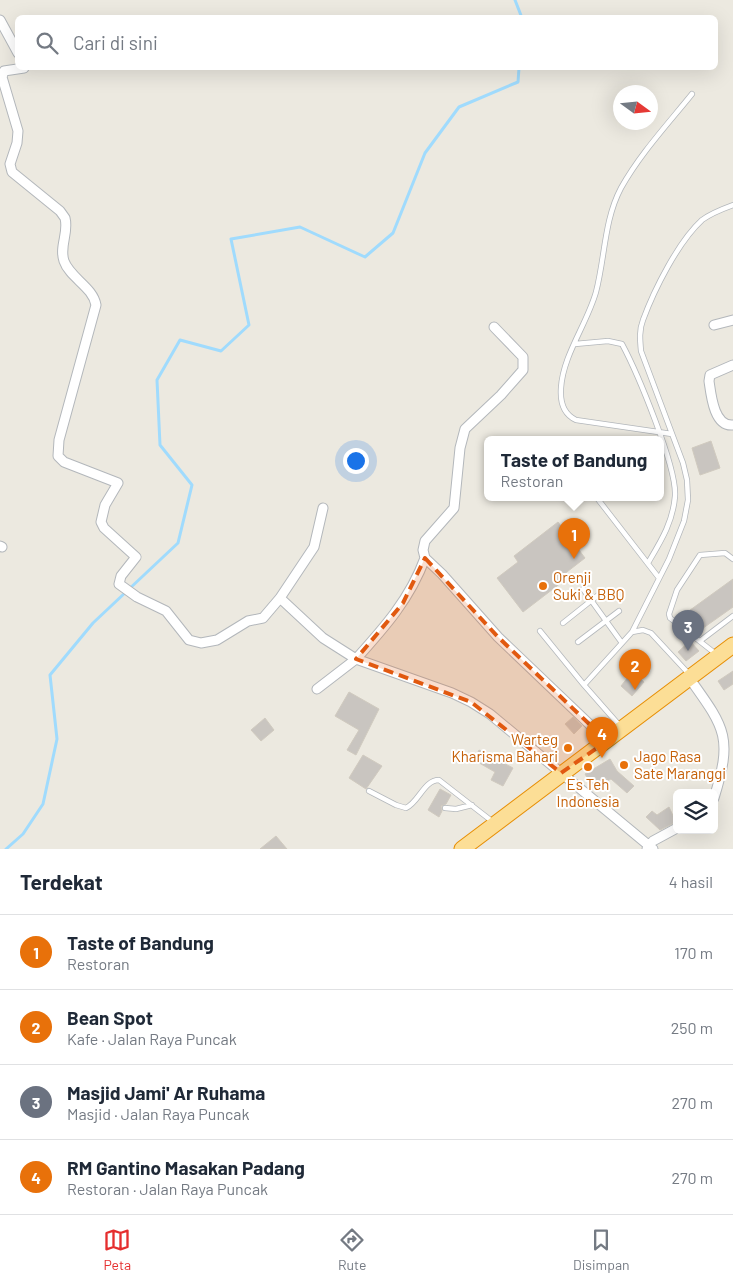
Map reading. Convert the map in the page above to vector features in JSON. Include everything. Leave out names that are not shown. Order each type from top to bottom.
[{"type":"highway","points":[[462,849],[733,645]]},
{"type":"street","points":[[0,20],[15,48]]},
{"type":"street","points":[[15,69],[4,71],[2,77],[18,131],[11,168],[14,174],[65,218],[62,246],[64,259],[68,269],[95,302],[59,440],[58,456],[64,462],[118,483],[105,505],[101,522],[136,557],[121,576],[119,584],[138,597],[164,609],[177,622],[189,640],[201,643],[218,640],[248,621],[263,618],[280,598],[314,547],[323,508]]},
{"type":"street","points":[[714,325],[733,320]]},
{"type":"street","points":[[317,689],[356,660],[403,603],[419,576],[425,558],[423,544],[454,508],[460,448],[465,430],[501,395],[523,370],[523,357],[494,327]]},
{"type":"street","points":[[733,365],[717,370],[710,375],[709,381],[718,419],[724,424],[733,425]]},
{"type":"street","points":[[425,558],[456,589],[498,637],[607,741]]},
{"type":"street","points":[[280,598],[323,638],[356,660],[471,702],[490,714],[650,848],[658,837],[673,830]]},
{"type":"street","points":[[691,678],[721,722],[731,745],[722,782],[718,790]]},
{"type":"lane","points":[[672,434],[576,420],[567,414],[561,400],[562,380],[596,290],[607,230],[620,190],[638,161],[692,94]]},
{"type":"lane","points":[[584,685],[632,632],[659,578],[684,521],[688,500],[687,480],[672,434],[640,351],[640,335],[643,320],[673,259],[689,236],[702,220],[718,210],[733,205]]},
{"type":"lane","points":[[575,344],[608,341],[622,344],[660,436]]},
{"type":"lane","points":[[648,563],[667,529],[675,497],[672,472],[664,447]]},
{"type":"lane","points":[[599,501],[659,578]]},
{"type":"lane","points":[[719,656],[670,618],[669,610],[677,590],[700,555],[725,553],[733,559]]},
{"type":"lane","points":[[583,589],[622,643]]},
{"type":"lane","points":[[563,623],[602,592]]},
{"type":"lane","points":[[578,642],[619,611]]},
{"type":"lane","points":[[700,641],[733,616]]},
{"type":"lane","points":[[632,632],[643,630],[651,632],[691,678]]},
{"type":"lane","points":[[540,631],[622,729]]},
{"type":"lane","points":[[369,791],[396,806],[406,808],[413,803],[430,783],[439,780],[472,804],[495,824]]},
{"type":"lane","points":[[445,808],[456,809],[472,804]]},
{"type":"highlighted area","points":[[425,558],[498,637],[607,741],[561,773],[471,702],[356,659],[403,603]]},
{"type":"building","points":[[711,441],[720,468],[700,475],[692,448]]},
{"type":"building","points":[[558,522],[585,558],[563,575],[566,579],[523,612],[497,578],[518,562],[514,556]]},
{"type":"building","points":[[733,579],[733,607],[699,631],[686,613]]},
{"type":"building","points":[[690,641],[699,651],[686,661],[678,652]]},
{"type":"building","points":[[733,671],[733,684],[724,690],[718,681]]},
{"type":"building","points":[[632,672],[644,682],[632,696],[621,686]]},
{"type":"building","points":[[349,692],[379,709],[356,755],[347,750],[359,730],[335,716]]},
{"type":"building","points":[[573,717],[582,726],[574,734],[565,724]]},
{"type":"building","points":[[265,718],[274,730],[261,741],[251,730]]},
{"type":"building","points":[[479,750],[513,768],[503,786],[491,780],[495,772],[474,760]]},
{"type":"building","points":[[363,755],[382,766],[366,789],[349,778]]},
{"type":"building","points":[[610,759],[617,771],[634,786],[627,793],[611,779],[607,781],[606,778],[592,786],[585,774]]},
{"type":"building","points":[[440,789],[451,795],[446,804],[441,806],[442,811],[439,817],[428,810]]},
{"type":"building","points":[[669,807],[673,816],[673,824],[660,830],[646,817],[652,811],[657,815]]},
{"type":"building","points":[[276,836],[287,849],[260,849]]},
{"type":"waterway","points":[[515,0],[521,15]]},
{"type":"waterway","points":[[6,849],[23,834],[43,804],[57,739],[50,675],[93,623],[178,543],[192,485],[160,445],[157,380],[180,340],[221,351],[249,325],[231,239],[300,227],[365,257],[393,233],[425,153],[459,107],[518,82],[519,70]]},
{"type":"place","name":"Taste of Bandung","points":[[574,559]]},
{"type":"place","name":"Orenji Suki & BBQ","points":[[543,586]]},
{"type":"place","name":"Masjid Jami' Ar Ruhama","points":[[688,651]]},
{"type":"place","name":"Bean Spot","points":[[635,690]]},
{"type":"place","name":"Warteg Kharisma Bahari","points":[[568,748]]},
{"type":"place","name":"RM Gantino Masakan Padang","points":[[602,758]]},
{"type":"place","name":"Jago Rasa Sate Maranggi","points":[[624,765]]},
{"type":"place","name":"Es Teh Indonesia","points":[[588,767]]}]
